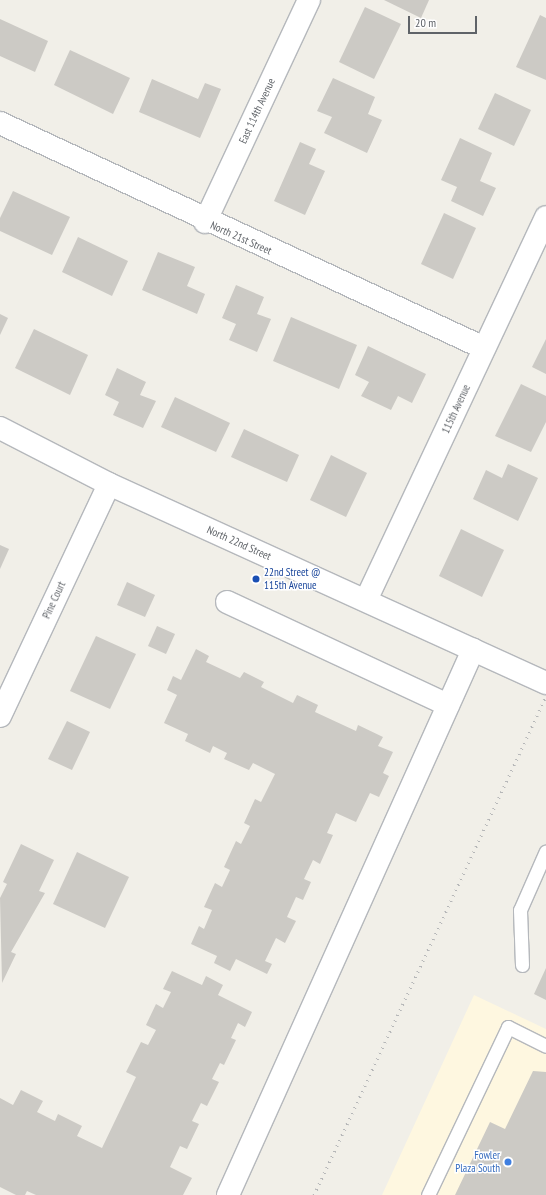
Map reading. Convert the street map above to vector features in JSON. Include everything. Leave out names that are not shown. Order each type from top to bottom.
[{"type":"street","name":"East 114th Avenue","points":[[205,222],[309,0]]},
{"type":"street","name":"North 21st Street","points":[[0,123],[205,222],[484,348]]},
{"type":"street","name":"115th Avenue","points":[[366,600],[546,217]]},
{"type":"street","name":"North 22nd Street","points":[[0,428],[109,484],[546,683]]},
{"type":"street","name":"Pine Court","points":[[0,716],[109,484]]},
{"type":"street","points":[[227,602],[448,705]]},
{"type":"street","points":[[228,1195],[473,650]]},
{"type":"lane","points":[[522,965],[520,910],[546,851]]},
{"type":"lane","points":[[428,1195],[508,1027],[546,1046]]},
{"type":"shaded area","points":[[474,995],[546,1029],[546,1195],[382,1195]]},
{"type":"building","points":[[384,0],[429,0],[421,18]]},
{"type":"building","points":[[365,7],[401,24],[374,79],[339,62]]},
{"type":"building","points":[[540,15],[546,18],[546,80],[516,67]]},
{"type":"building","points":[[0,19],[48,41],[35,72],[0,56]]},
{"type":"building","points":[[70,50],[130,78],[113,114],[54,85]]},
{"type":"building","points":[[333,78],[375,97],[368,114],[382,120],[367,153],[324,133],[332,117],[317,111]]},
{"type":"building","points":[[152,79],[198,99],[205,83],[221,89],[200,138],[139,112]]},
{"type":"building","points":[[495,93],[531,110],[514,146],[478,129]]},
{"type":"building","points":[[460,138],[492,153],[480,181],[496,188],[483,216],[451,201],[457,187],[441,180]]},
{"type":"building","points":[[300,142],[316,149],[309,164],[325,171],[305,215],[274,201]]},
{"type":"building","points":[[13,191],[70,217],[52,255],[0,231],[0,218]]},
{"type":"building","points":[[444,213],[476,228],[453,279],[421,264]]},
{"type":"building","points":[[78,237],[128,261],[112,296],[62,272]]},
{"type":"building","points":[[158,252],[195,267],[187,286],[205,294],[197,314],[142,290]]},
{"type":"building","points":[[236,285],[264,297],[257,314],[271,319],[257,352],[229,340],[236,324],[222,318]]},
{"type":"building","points":[[0,314],[8,318],[0,335]]},
{"type":"building","points":[[291,317],[357,345],[339,389],[273,361]]},
{"type":"building","points":[[34,329],[88,355],[70,395],[15,368]]},
{"type":"building","points":[[546,339],[546,374],[532,367]]},
{"type":"building","points":[[368,346],[426,374],[412,403],[398,396],[391,410],[361,396],[369,382],[355,375]]},
{"type":"building","points":[[117,368],[146,382],[140,395],[156,401],[143,428],[113,415],[119,402],[105,395]]},
{"type":"building","points":[[521,384],[546,396],[546,422],[531,452],[495,436]]},
{"type":"building","points":[[175,397],[230,423],[216,452],[161,427]]},
{"type":"building","points":[[244,429],[299,455],[287,482],[231,457]]},
{"type":"building","points":[[331,455],[367,473],[346,517],[310,500]]},
{"type":"building","points":[[508,464],[538,478],[518,521],[473,499],[486,470],[502,478]]},
{"type":"building","points":[[461,529],[504,550],[482,597],[439,576]]},
{"type":"building","points":[[0,545],[9,549],[0,569]]},
{"type":"building","points":[[127,582],[155,595],[145,617],[117,605]]},
{"type":"building","points":[[157,626],[175,634],[166,654],[148,646]]},
{"type":"building","points":[[96,636],[136,654],[110,709],[70,691]]},
{"type":"building","points":[[196,649],[209,656],[206,662],[240,678],[244,672],[264,682],[261,687],[293,703],[297,695],[318,705],[315,712],[356,731],[358,725],[383,737],[378,746],[393,752],[383,773],[389,776],[379,797],[370,793],[356,822],[336,813],[327,833],[333,835],[320,864],[313,860],[304,879],[311,882],[303,900],[296,897],[287,917],[296,921],[285,943],[276,938],[265,961],[272,964],[267,974],[236,959],[230,971],[214,963],[217,956],[191,944],[199,926],[204,929],[212,910],[204,907],[215,883],[222,887],[230,870],[224,867],[236,841],[241,844],[250,826],[244,823],[255,799],[261,802],[275,774],[253,763],[249,770],[224,759],[227,753],[213,746],[210,753],[185,741],[188,734],[164,723],[177,695],[167,690],[173,676],[181,680]]},
{"type":"building","points":[[67,721],[90,732],[72,770],[48,759]]},
{"type":"building","points":[[21,844],[54,860],[39,891],[45,893],[11,952],[16,954],[2,983],[0,898],[7,884],[3,882]]},
{"type":"building","points":[[77,852],[129,877],[105,928],[53,904]]},
{"type":"building","points":[[546,968],[546,1000],[534,994]]},
{"type":"building","points":[[172,971],[202,985],[206,976],[223,985],[218,995],[252,1012],[245,1027],[238,1023],[231,1038],[236,1040],[224,1065],[220,1063],[212,1079],[219,1082],[207,1106],[201,1103],[192,1121],[199,1124],[187,1149],[180,1146],[170,1167],[192,1178],[183,1195],[36,1195],[27,1191],[25,1195],[16,1195],[0,1187],[0,1098],[13,1105],[21,1090],[43,1101],[37,1112],[55,1121],[58,1114],[82,1126],[77,1136],[102,1148],[136,1077],[126,1072],[141,1042],[148,1045],[156,1030],[146,1025],[156,1004],[163,1008],[171,992],[163,989]]},
{"type":"building","name":"Fowler Plaza South","points":[[533,1071],[546,1072],[546,1195],[455,1195],[490,1122],[505,1129]]},
{"type":"railway","points":[[314,1195],[546,696]]},
{"type":"place","name":"22nd Street @ 115th Avenue","points":[[256,579]]},
{"type":"place","name":"Fowler Plaza South","points":[[508,1162]]}]
